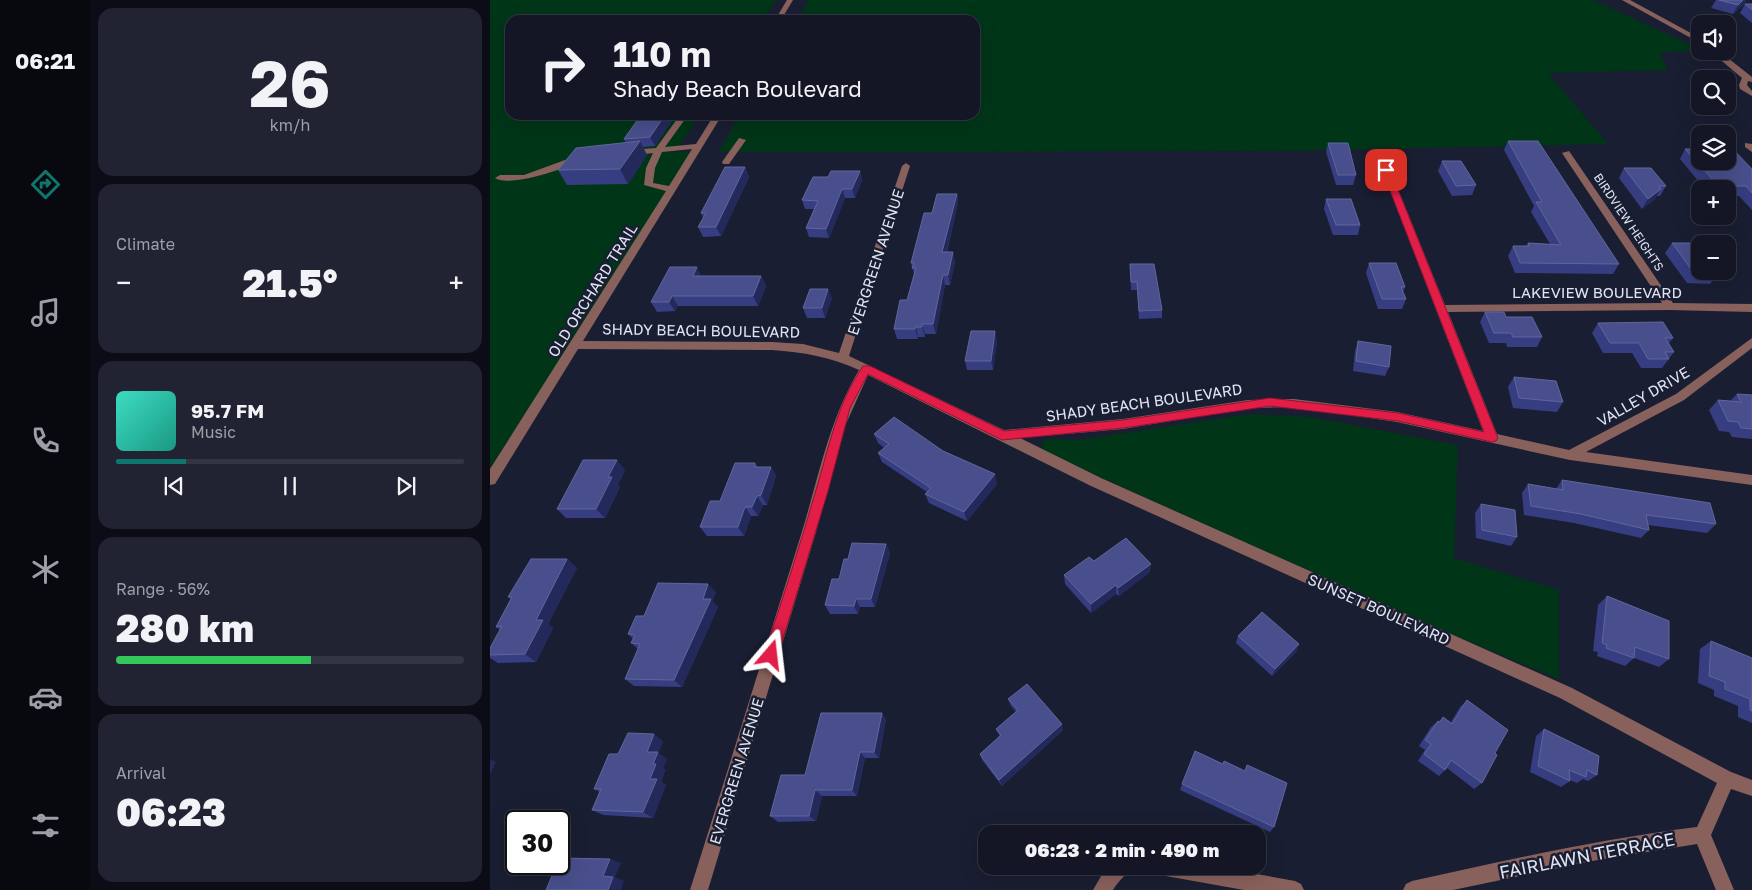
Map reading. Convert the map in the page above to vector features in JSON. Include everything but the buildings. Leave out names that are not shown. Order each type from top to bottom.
[{"type":"street","points":[[781,15],[790,0]]},
{"type":"street","points":[[1625,0],[1691,36]]},
{"type":"street","points":[[1725,60],[1749,79],[1743,86],[1744,89],[1752,94]]},
{"type":"street","points":[[672,189],[649,185],[647,176],[659,150],[680,120]]},
{"type":"street","name":"OLD ORCHARD TRAIL","points":[[490,480],[715,120]]},
{"type":"street","points":[[726,162],[742,140]]},
{"type":"street","points":[[615,154],[699,146]]},
{"type":"street","points":[[1379,152],[1492,438]]},
{"type":"street","name":"BIRDVIEW HEIGHTS","points":[[1566,153],[1670,306]]},
{"type":"street","points":[[500,178],[525,178],[579,158],[588,157]]},
{"type":"street","name":"EVERGREEN AVENUE","points":[[843,358],[906,166]]},
{"type":"street","name":"LAKEVIEW BOULEVARD","points":[[1441,308],[1670,306],[1752,308]]},
{"type":"street","name":"VALLEY DRIVE","points":[[1570,454],[1680,397],[1752,342]]},
{"type":"street","name":"SHADY BEACH BOULEVARD","points":[[576,345],[772,346],[803,348],[843,358],[866,368],[1002,435],[1123,424],[1270,402],[1339,408],[1398,417],[1570,454]]},
{"type":"street","name":"EVERGREEN AVENUE","points":[[699,890],[822,491],[844,408],[866,368]]},
{"type":"street","name":"SUNSET BOULEVARD","points":[[1002,435],[1096,482],[1566,693],[1727,779],[1752,788]]},
{"type":"street","points":[[1570,454],[1752,480]]},
{"type":"street","points":[[1725,890],[1702,835],[1727,779]]},
{"type":"street","name":"FAIRLAWN TERRACE","points":[[1412,890],[1546,861],[1667,839],[1702,835]]},
{"type":"street","points":[[1102,890],[1114,875]]},
{"type":"street","points":[[1211,875],[1295,890]]},
{"type":"green space","points":[[490,0],[776,0],[766,15],[505,15],[505,120],[697,120],[675,152],[696,152],[490,468]]},
{"type":"green space","points":[[809,0],[1593,0],[1691,45],[1691,51],[1660,52],[1668,70],[1548,73],[1608,144],[1284,151],[718,152],[737,120],[980,120],[980,15],[800,15]]},
{"type":"green space","points":[[1249,414],[1311,417],[1458,445],[1454,558],[1559,590],[1559,679],[1432,626],[1040,450],[1045,439],[1077,440]]},
{"type":"route","points":[[771,655],[822,491],[844,408],[866,368],[1002,435],[1053,432],[1123,424],[1270,402],[1294,403],[1398,417],[1492,438],[1386,170]]}]
